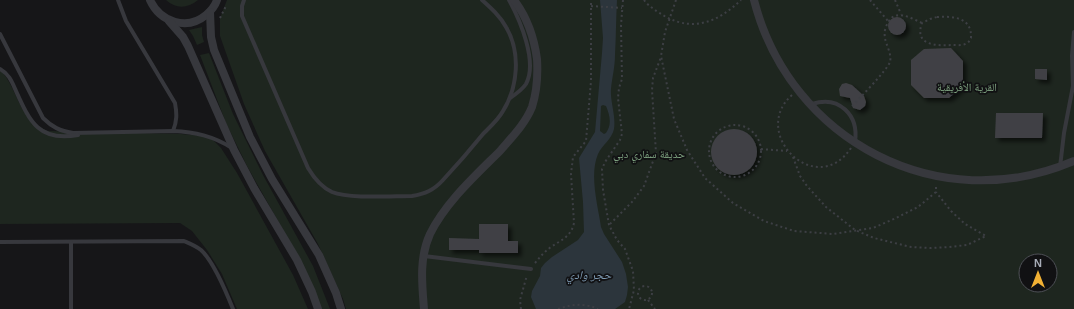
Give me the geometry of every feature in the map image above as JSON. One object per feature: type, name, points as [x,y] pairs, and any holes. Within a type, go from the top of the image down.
[{"type":"street","points":[[150,0],[153,7],[180,33],[188,46],[234,150],[254,188],[296,260],[312,292],[318,309]]},
{"type":"street","points":[[169,21],[180,24],[191,23],[202,19],[210,12],[217,0]]},
{"type":"street","points":[[424,309],[421,278],[423,256],[429,236],[439,217],[453,200],[510,140],[522,125],[532,107],[537,88],[538,68],[536,49],[525,16],[514,0]]},
{"type":"street","points":[[754,0],[764,30],[773,50],[798,90],[810,104],[836,128],[855,142],[887,160],[908,169],[937,177],[964,180],[1020,178],[1060,167],[1074,161]]},
{"type":"street","points":[[210,12],[210,31],[214,50],[250,137],[272,179],[318,255],[336,293],[341,309]]},
{"type":"lane","points":[[118,0],[120,8],[129,26],[176,103],[176,122],[173,131]]},
{"type":"lane","points":[[244,0],[242,6],[242,16],[308,168],[314,178],[322,186],[332,192],[343,195],[369,196],[412,196],[429,192],[437,187],[502,113],[510,98],[514,83],[516,67],[512,39],[500,17],[482,0]]},
{"type":"lane","points":[[509,0],[520,23],[526,42],[530,67],[530,72],[526,83],[519,92],[510,98]]},
{"type":"lane","points":[[1060,167],[1064,133],[1073,86],[1072,56],[1074,32]]},
{"type":"lane","points":[[0,34],[43,118],[51,126],[62,131],[73,133],[190,132],[205,135],[220,141],[234,150]]},
{"type":"lane","points":[[0,69],[6,72],[29,118],[34,125],[42,131],[49,135],[60,136],[71,136],[85,132]]},
{"type":"lane","points":[[810,104],[818,102],[834,103],[842,106],[848,112],[855,126],[855,142]]},
{"type":"lane","points":[[0,242],[184,241],[194,245],[202,251],[208,259],[233,309]]},
{"type":"lane","points":[[71,242],[71,309]]},
{"type":"lane","points":[[423,256],[531,269]]},
{"type":"path","points":[[521,309],[520,300],[526,277],[531,269],[540,256],[568,236],[572,230],[574,217],[571,174],[573,157],[586,141],[591,81],[591,0]]},
{"type":"path","points":[[624,0],[620,25],[622,79],[618,98],[622,134],[620,140],[602,169],[603,190],[610,225],[625,249],[630,261],[635,282],[629,309]]},
{"type":"path","points":[[644,0],[658,12],[679,23],[704,23],[727,12],[741,0]]},
{"type":"path","points":[[610,225],[632,202],[644,186],[656,153],[652,90],[653,78],[661,56],[669,18],[676,0]]},
{"type":"path","points":[[870,0],[888,21]]},
{"type":"path","points":[[895,0],[901,14]]},
{"type":"path","points":[[591,6],[622,8]]},
{"type":"path","points":[[848,112],[885,70],[890,62],[885,29],[888,21],[894,16],[901,14],[922,23],[937,17],[952,16],[960,18],[966,23],[972,33],[971,38],[967,43],[961,45],[934,45],[927,43],[921,38],[920,29],[922,23]]},
{"type":"path","points":[[661,56],[674,119],[687,150],[705,178],[733,203],[764,221],[794,231],[833,234],[856,231],[873,228],[896,218],[918,207],[936,192]]},
{"type":"path","points":[[798,90],[784,104],[778,123],[782,142],[787,151],[793,157],[806,165],[821,167],[835,164],[845,157],[855,142]]},
{"type":"path","points":[[736,125],[742,126],[753,132],[757,137],[761,149],[759,161],[752,171],[747,175],[734,177],[722,174],[717,170],[710,160],[709,154],[709,148],[714,136],[724,128],[736,125]]},
{"type":"path","points":[[761,149],[787,151]]},
{"type":"path","points":[[793,157],[800,176],[807,186],[826,207],[856,231],[874,238],[911,247],[949,247],[967,245],[986,236],[965,224],[951,211],[936,192],[937,177]]},
{"type":"path","points":[[633,296],[637,294],[639,288],[642,286],[649,287],[652,292],[648,300]]},
{"type":"path","points":[[637,294],[641,300],[648,300]]},
{"type":"path","points":[[648,300],[655,309]]},
{"type":"path","points":[[558,309],[580,304],[592,306],[598,309]]},
{"type":"green space","points":[[166,0],[198,0],[190,5],[182,7],[174,5]]},
{"type":"green space","name":"حديقة سفاري دبي","points":[[227,0],[1074,0],[1074,309],[346,309],[343,299],[318,244],[265,151],[244,104],[220,36],[220,18]]},
{"type":"green space","points":[[202,27],[204,42],[197,45],[189,30]]},
{"type":"green space","points":[[209,53],[233,114],[263,175],[313,266],[330,309],[321,309],[299,258],[247,166],[226,123],[200,55]]},
{"type":"green space","points":[[0,69],[9,82],[24,111],[33,122],[48,131],[181,134],[204,136],[212,139],[221,148],[237,173],[293,275],[308,309],[237,309],[222,274],[207,250],[192,231],[180,223],[0,224]]},
{"type":"water","name":"حجر وادي","points":[[600,0],[617,0],[615,59],[611,89],[614,129],[613,133],[598,154],[595,162],[594,181],[601,227],[622,262],[628,287],[627,295],[625,302],[615,309],[536,309],[531,297],[532,291],[540,276],[541,268],[552,257],[578,240],[584,232],[579,158],[595,132],[603,38]],"holes":[[[601,106],[606,106],[610,123],[608,130],[604,134],[600,131]]]},
{"type":"building","points":[[897,17],[903,20],[906,26],[903,32],[897,35],[891,32],[888,26],[891,20]]},
{"type":"building","points":[[951,48],[963,61],[963,86],[949,98],[924,98],[911,85],[911,60],[924,49]]},
{"type":"building","points":[[1035,69],[1047,69],[1047,80],[1035,79]]},
{"type":"building","points":[[846,83],[852,85],[864,96],[866,102],[865,106],[860,110],[853,108],[850,98],[840,96],[839,89],[842,84]]},
{"type":"building","points":[[996,113],[1043,113],[1042,138],[995,138]]},
{"type":"building","points":[[734,129],[747,133],[753,139],[757,152],[753,165],[747,171],[734,175],[721,171],[715,165],[711,152],[715,139],[721,133]]},
{"type":"building","points":[[479,224],[508,224],[508,241],[518,241],[518,253],[479,253],[479,250],[449,250],[449,238],[479,239]]},
{"type":"park label","name":"القرية الأفريقية","points":[[967,87]]}]
